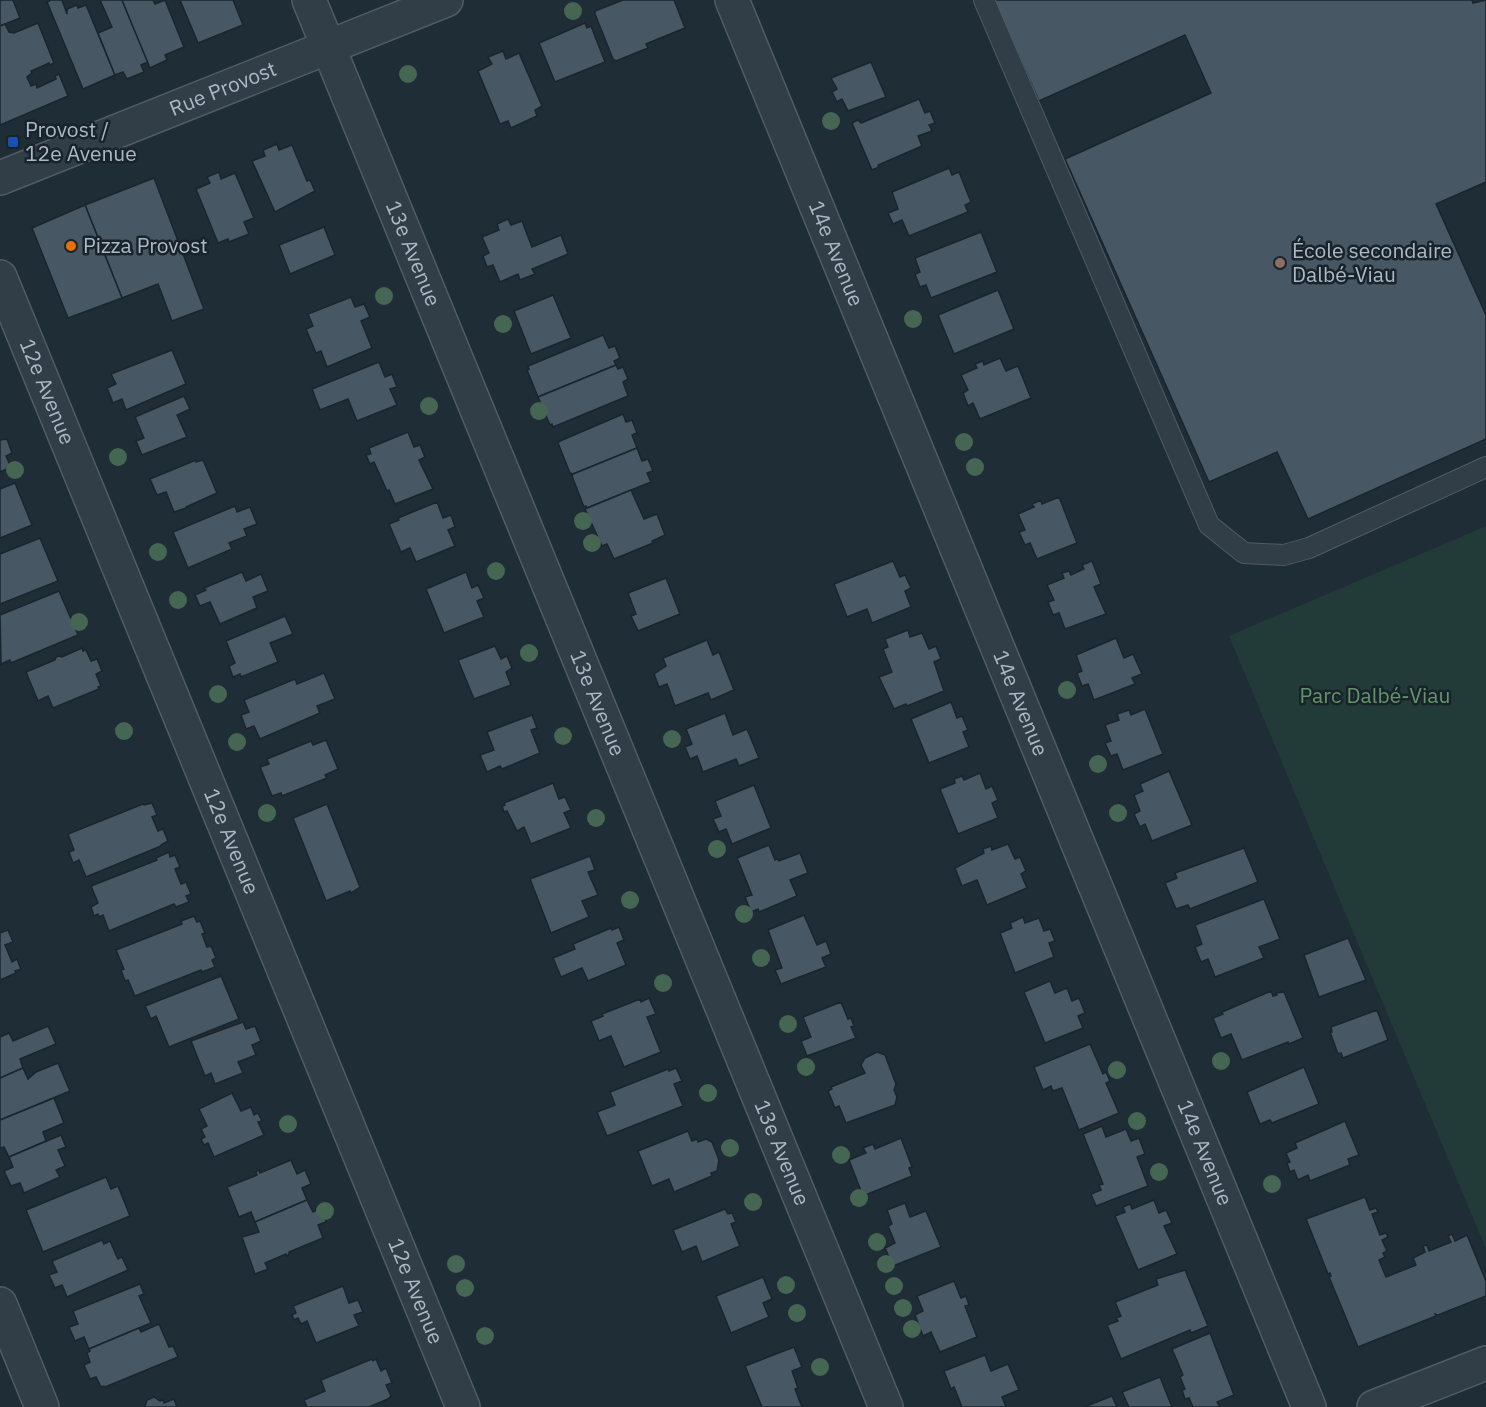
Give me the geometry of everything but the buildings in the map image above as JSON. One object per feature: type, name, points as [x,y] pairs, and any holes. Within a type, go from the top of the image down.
[{"type":"street","name":"13e Avenue","points":[[309,0],[886,1407]]},
{"type":"street","name":"Rue Provost","points":[[0,178],[446,0]]},
{"type":"street","name":"14e Avenue","points":[[732,0],[1309,1407]]},
{"type":"street","name":"12e Avenue","points":[[0,277],[463,1407]]},
{"type":"street","points":[[0,1304],[42,1407]]},
{"type":"street","points":[[1374,1407],[1486,1364]]},
{"type":"lane","points":[[984,0],[1209,525],[1244,553],[1284,555],[1309,548],[1486,467]]},
{"type":"green space","name":"Parc Dalbé-Viau","points":[[1486,526],[1486,1249],[1229,636]]},
{"type":"place","name":"Provost / 12e Avenue","points":[[13,142]]},
{"type":"place","name":"Pizza Provost","points":[[71,246]]},
{"type":"place","name":"École secondaire Dalbé-Viau","points":[[1280,263]]}]
